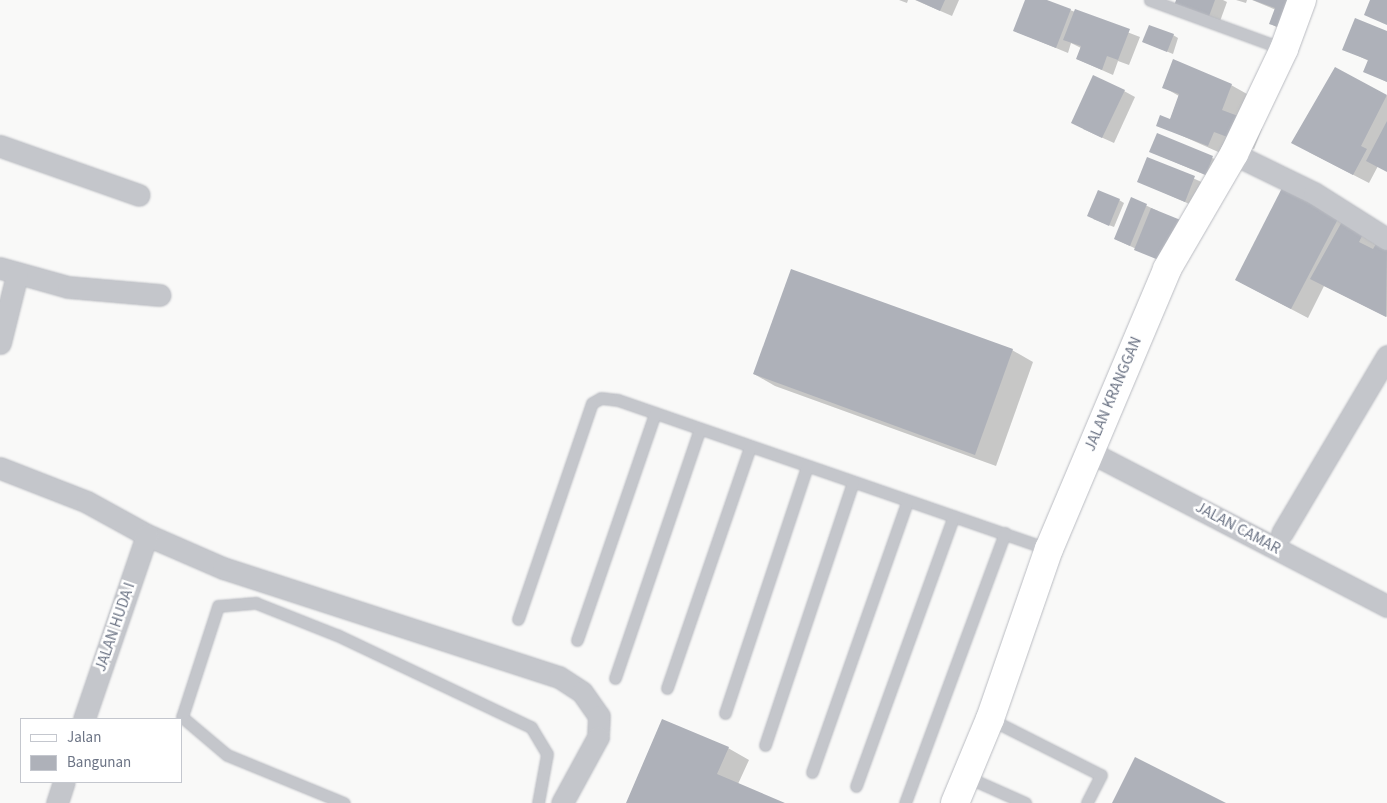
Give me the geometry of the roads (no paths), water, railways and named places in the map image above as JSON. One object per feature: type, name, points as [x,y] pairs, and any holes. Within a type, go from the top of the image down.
[{"type":"main road","name":"JALAN KRANGGAN","points":[[955,803],[990,719],[1049,549],[1088,451],[1167,269],[1234,154],[1284,49],[1302,0]]},
{"type":"street","points":[[0,146],[139,195]]},
{"type":"street","points":[[1234,154],[1314,193],[1386,237]]},
{"type":"street","points":[[0,344],[9,271],[103,292],[160,295]]},
{"type":"street","points":[[1282,533],[1387,356]]},
{"type":"street","name":"JALAN CAMAR","points":[[1088,451],[1387,606]]},
{"type":"street","points":[[0,468],[88,502],[146,535],[223,568],[273,586],[559,677],[582,692],[599,716],[598,737],[562,803]]},
{"type":"street","name":"JALAN HUDA I","points":[[84,718],[146,535]]},
{"type":"street","points":[[57,803],[64,783]]},
{"type":"lane","points":[[1150,0],[1284,49]]},
{"type":"lane","points":[[518,619],[592,404],[601,398],[618,400],[907,502],[1049,549]]},
{"type":"lane","points":[[577,640],[655,413]]},
{"type":"lane","points":[[615,678],[700,429]]},
{"type":"lane","points":[[667,688],[750,447]]},
{"type":"lane","points":[[725,713],[807,466]]},
{"type":"lane","points":[[765,745],[853,482]]},
{"type":"lane","points":[[812,772],[907,502]]},
{"type":"lane","points":[[856,786],[954,516]]},
{"type":"lane","points":[[905,803],[1005,533]]},
{"type":"lane","points":[[344,803],[227,754],[182,718],[218,606],[256,604],[336,635],[531,728],[547,754],[538,803]]},
{"type":"lane","points":[[990,719],[1102,775],[1087,803]]},
{"type":"lane","points":[[967,777],[1024,803]]}]
